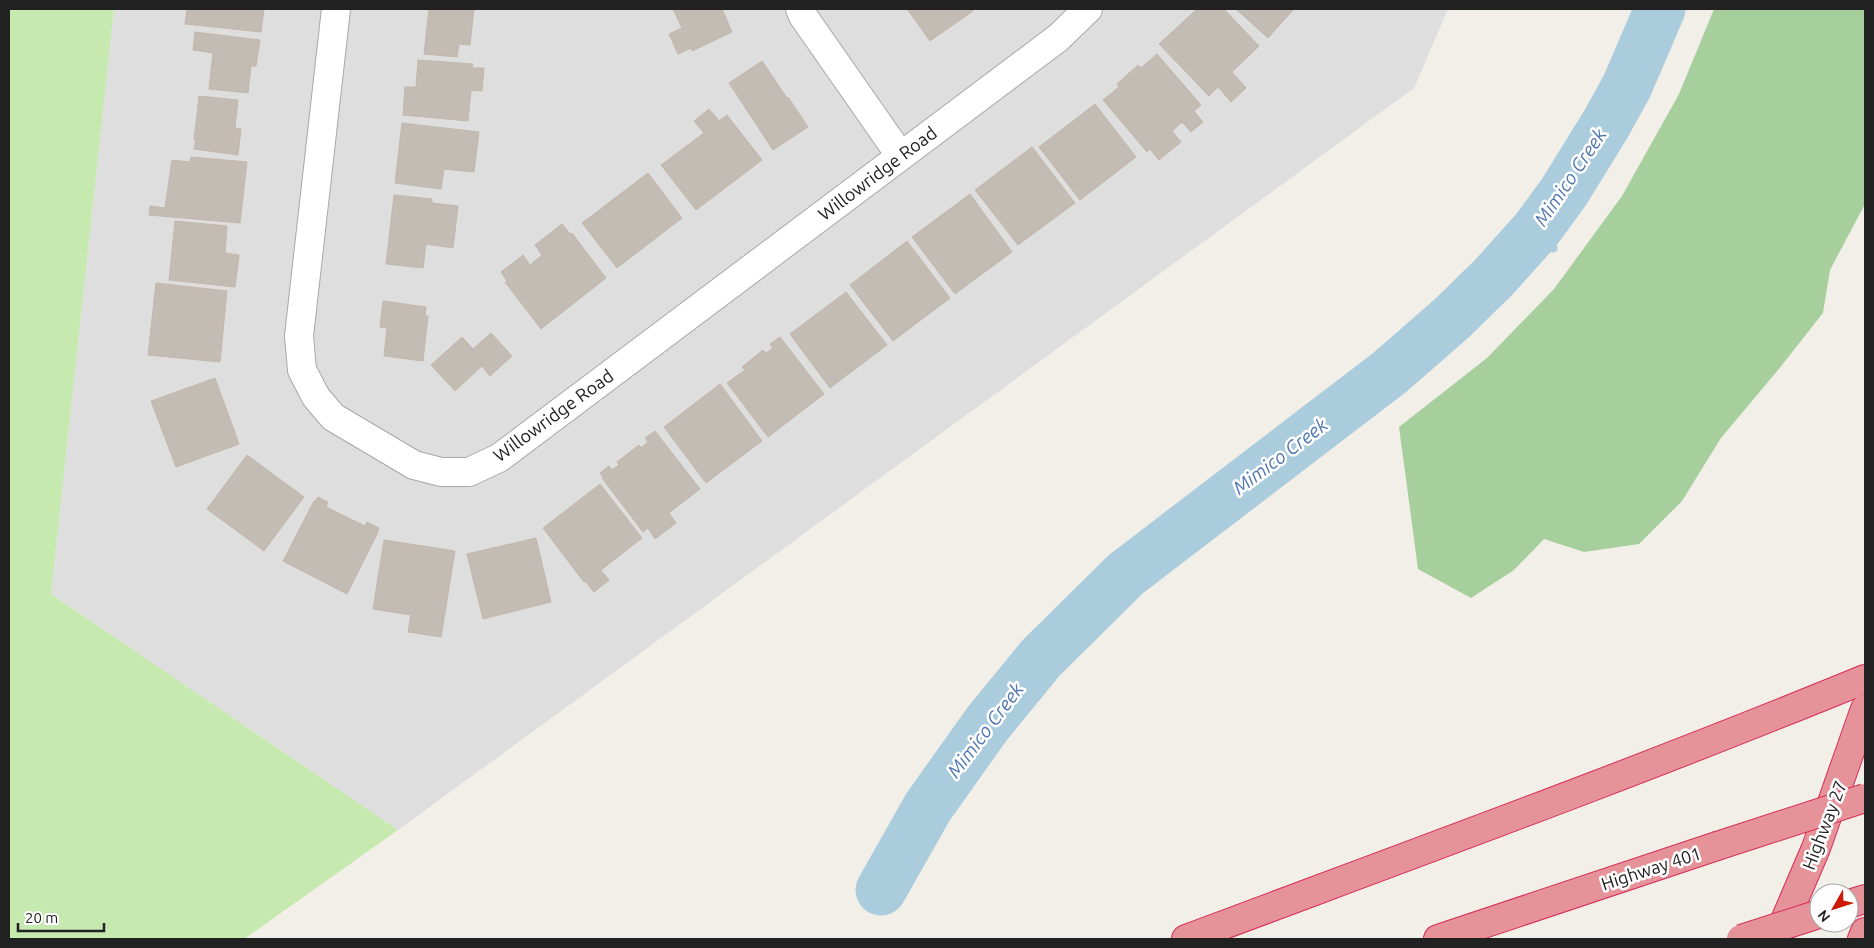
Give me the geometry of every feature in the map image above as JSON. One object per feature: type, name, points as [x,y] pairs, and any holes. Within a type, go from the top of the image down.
[{"type":"highway","points":[[1186,939],[1716,739],[1865,679]]},
{"type":"highway","name":"Highway 27","points":[[1777,939],[1816,848],[1865,709]]},
{"type":"highway","name":"Highway 401","points":[[1438,939],[1865,798]]},
{"type":"highway","points":[[1741,939],[1809,917]]},
{"type":"highway","points":[[1862,939],[1865,932]]},
{"type":"street","name":"Willowridge Road","points":[[336,9],[299,336],[302,370],[316,397],[333,418],[414,465],[441,472],[469,472],[499,458],[1058,38],[1088,9]]},
{"type":"street","points":[[800,9],[900,155]]},
{"type":"shaded area","points":[[114,9],[1448,9],[1414,88],[398,830],[51,594]]},
{"type":"green space","points":[[9,9],[114,9],[51,594],[398,830],[244,939],[9,939]]},
{"type":"green space","points":[[1714,9],[1865,9],[1865,204],[1830,270],[1823,313],[1721,438],[1682,501],[1639,544],[1584,552],[1544,539],[1514,570],[1471,598],[1418,569],[1399,427],[1487,358],[1554,289],[1622,196],[1679,94]]},
{"type":"building","points":[[187,9],[264,9],[261,32],[185,24]]},
{"type":"building","points":[[429,9],[474,9],[470,45],[459,44],[457,57],[424,54]]},
{"type":"building","points":[[673,9],[716,9],[717,11],[722,9],[732,32],[692,51],[691,48],[678,54],[669,34],[682,28]]},
{"type":"building","points":[[971,9],[973,11],[930,41],[908,10]]},
{"type":"building","points":[[1197,9],[1224,9],[1259,46],[1232,72],[1246,88],[1231,102],[1218,87],[1209,96],[1159,44]]},
{"type":"building","points":[[1236,9],[1294,9],[1268,38]]},
{"type":"building","points":[[195,32],[260,40],[256,66],[251,66],[248,93],[209,89],[213,53],[193,50]]},
{"type":"building","points":[[1157,54],[1201,105],[1194,111],[1203,122],[1191,132],[1182,122],[1172,131],[1181,142],[1159,160],[1150,149],[1147,152],[1103,100],[1119,87],[1117,84],[1138,65],[1141,68]]},
{"type":"building","points":[[418,60],[473,64],[472,68],[484,68],[482,91],[471,90],[468,121],[403,115],[405,87],[416,87]]},
{"type":"building","points":[[762,61],[808,127],[773,150],[729,83]]},
{"type":"building","points":[[199,96],[238,100],[235,128],[241,129],[238,155],[194,149]]},
{"type":"building","points":[[1095,104],[1136,157],[1080,200],[1039,147]]},
{"type":"building","points":[[709,109],[719,121],[727,115],[762,160],[696,210],[661,165],[704,133],[694,121]]},
{"type":"building","points":[[402,123],[479,132],[474,172],[444,169],[441,189],[395,183]]},
{"type":"building","points":[[1032,147],[1075,203],[1018,245],[975,190]]},
{"type":"building","points":[[191,157],[247,162],[240,223],[149,215],[150,206],[165,208],[172,160],[190,162]]},
{"type":"building","points":[[648,173],[682,218],[617,268],[582,223]]},
{"type":"building","points":[[970,194],[1012,252],[955,294],[912,237]]},
{"type":"building","points":[[394,195],[432,199],[432,203],[458,206],[453,248],[426,244],[423,268],[386,264]]},
{"type":"building","points":[[175,221],[227,226],[225,253],[239,255],[235,287],[169,280]]},
{"type":"building","points":[[562,224],[570,234],[572,233],[606,278],[541,329],[505,282],[507,281],[501,272],[523,255],[530,265],[542,255],[535,245]]},
{"type":"building","points":[[907,241],[950,298],[893,341],[850,285]]},
{"type":"building","points":[[156,283],[227,291],[220,362],[148,355]]},
{"type":"building","points":[[846,292],[887,345],[830,388],[790,334]]},
{"type":"building","points":[[383,301],[426,307],[425,316],[428,316],[423,361],[384,356],[387,328],[380,327]]},
{"type":"building","points":[[491,333],[512,356],[490,376],[482,366],[455,391],[431,365],[462,337],[473,349]]},
{"type":"building","points":[[780,337],[824,394],[768,437],[727,383],[745,370],[742,367],[763,350],[766,353],[773,348],[770,344]]},
{"type":"building","points":[[215,378],[239,444],[176,467],[151,401]]},
{"type":"building","points":[[720,384],[762,441],[706,483],[664,427]]},
{"type":"building","points":[[655,431],[700,489],[669,513],[676,523],[655,539],[648,528],[643,532],[600,473],[609,466],[612,470],[619,465],[617,462],[639,445],[641,448],[648,442],[645,438]]},
{"type":"building","points":[[247,455],[304,497],[264,551],[207,509]]},
{"type":"building","points":[[600,484],[642,538],[601,570],[609,580],[594,592],[584,582],[543,528]]},
{"type":"building","points":[[318,497],[328,502],[326,507],[365,526],[367,522],[379,528],[347,594],[283,561],[314,501]]},
{"type":"building","points":[[536,538],[551,602],[483,619],[467,554]]},
{"type":"building","points":[[384,540],[455,551],[441,637],[408,632],[411,615],[373,609]]},
{"type":"waterway","name":"Mimico Creek","points":[[881,890],[928,807],[987,724],[1041,658],[1126,574],[1389,373],[1451,319],[1494,277],[1537,229],[1564,192],[1606,124],[1627,86],[1660,9]]},
{"type":"waterway","points":[[1537,229],[1553,248]]},
{"type":"waterway","points":[[959,728],[987,724]]}]
